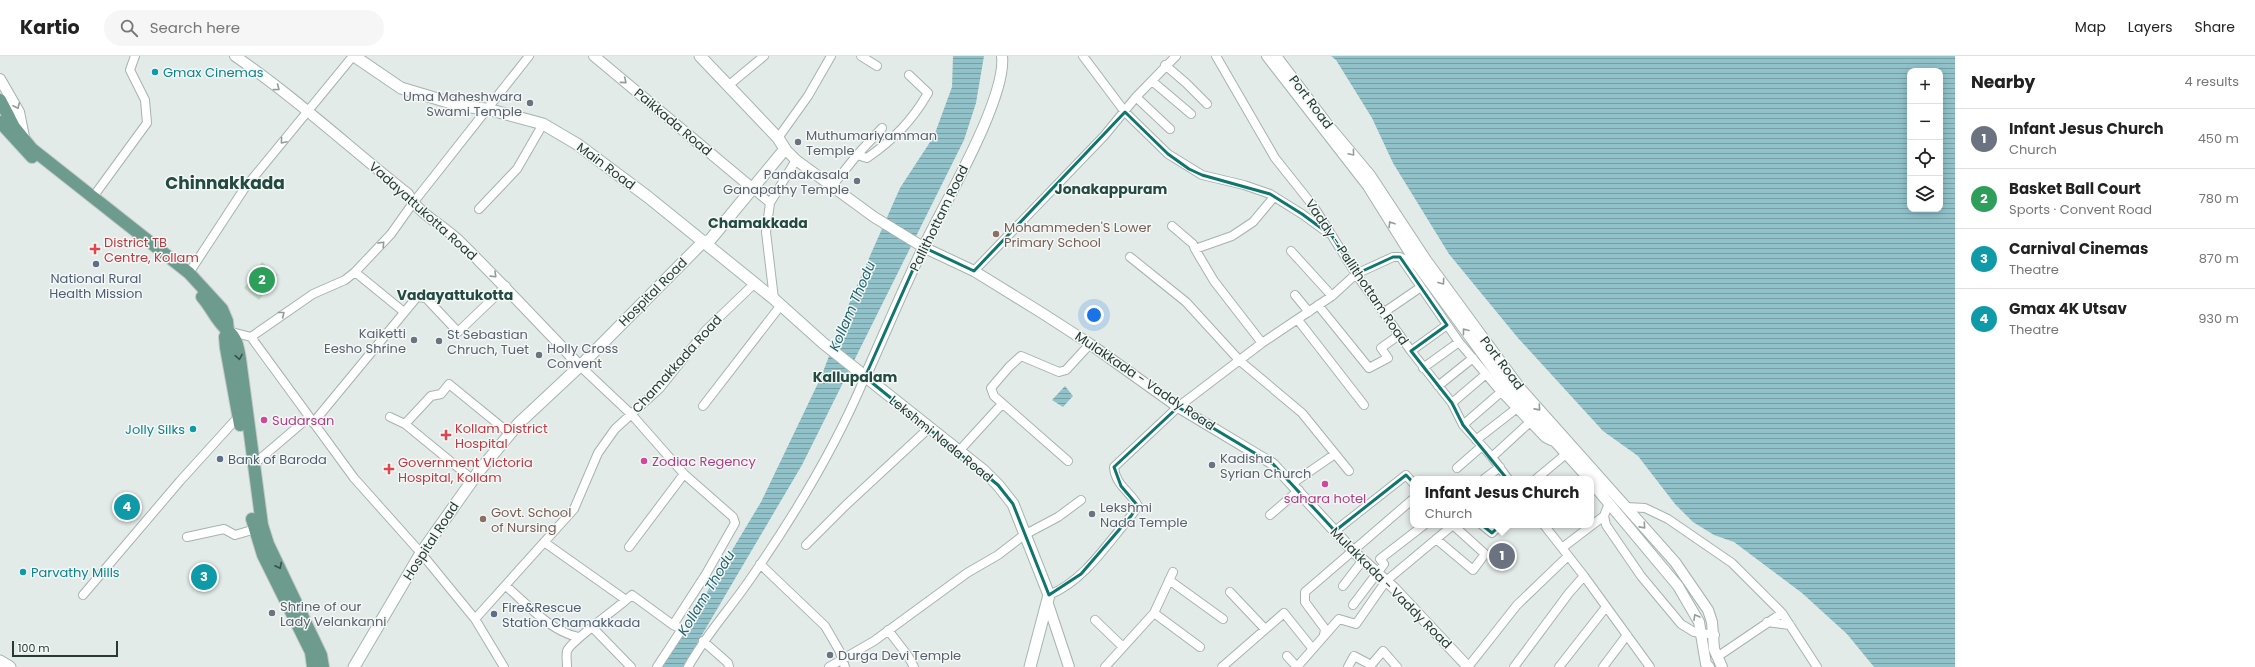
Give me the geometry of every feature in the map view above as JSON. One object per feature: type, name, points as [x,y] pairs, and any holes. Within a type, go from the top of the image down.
[{"type":"main road","name":"Main Road","points":[[354,56],[402,88],[458,105],[486,109],[542,124],[556,130],[648,197],[702,243],[755,283],[823,343],[861,374]]},
{"type":"main road","points":[[700,56],[778,138],[785,149]]},
{"type":"main road","points":[[0,100],[14,127],[37,153],[189,273],[222,309],[227,321],[228,331],[225,337],[226,348],[255,529],[264,555],[311,652],[313,667]]},
{"type":"main road","points":[[0,125],[28,154],[171,265],[211,307],[218,323],[233,335],[240,359],[259,511],[268,544],[321,655],[323,667]]},
{"type":"main road","name":"Hospital Road","points":[[354,667],[421,552],[472,479],[509,433],[580,366],[702,243],[710,240],[785,149]]},
{"type":"main road","name":"Lekshmi Nada Road","points":[[861,374],[958,451],[998,485],[1013,504],[1048,600]]},
{"type":"main road","points":[[1030,667],[1048,600]]},
{"type":"main road","points":[[0,661],[10,667]]},
{"type":"street","points":[[93,197],[147,123],[145,100],[130,70],[135,56]]},
{"type":"street","name":"Vadayattukotta Road","points":[[235,56],[308,111],[345,144],[408,194],[413,203],[454,237],[506,286],[580,366]]},
{"type":"street","points":[[189,273],[244,189],[354,56]]},
{"type":"street","points":[[251,337],[313,294],[345,280],[355,272],[391,234],[413,203],[529,56]]},
{"type":"street","name":"Paikkada Road","points":[[594,56],[752,188]]},
{"type":"street","points":[[729,85],[764,56]]},
{"type":"street","points":[[778,138],[808,96],[831,56]]},
{"type":"street","points":[[861,56],[878,66]]},
{"type":"street","points":[[1083,56],[1124,112],[1168,154],[1202,176],[1244,185],[1274,197],[1302,214],[1332,236]]},
{"type":"street","points":[[974,271],[1124,112],[1165,65],[1176,56]]},
{"type":"street","name":"Vaddy - Pallithottam Road","points":[[1216,56],[1275,158],[1314,207],[1356,274],[1383,313],[1423,368],[1452,403],[1463,425],[1500,467],[1506,476]]},
{"type":"street","name":"Port Road","points":[[1267,56],[1368,186],[1511,393],[1586,476]]},
{"type":"street","name":"Port Road","points":[[1276,56],[1328,125],[1370,175],[1422,263],[1520,388],[1679,568],[1708,610],[1717,657],[1722,667]]},
{"type":"street","name":"Pallithottam Road","points":[[861,374],[920,246],[984,126],[997,92],[1004,58]]},
{"type":"street","points":[[1165,65],[1207,104]]},
{"type":"street","points":[[857,155],[867,158],[879,150],[915,116],[928,93],[909,75]]},
{"type":"street","points":[[0,79],[19,112],[24,137]]},
{"type":"street","points":[[1152,81],[1191,114]]},
{"type":"street","points":[[1136,97],[1170,129]]},
{"type":"street","points":[[479,209],[517,169],[542,124]]},
{"type":"street","points":[[832,186],[857,155],[882,128]]},
{"type":"street","name":"Mulakkada - Vaddy Road","points":[[785,149],[796,160],[874,217],[920,246],[974,271],[1090,344],[1178,407],[1263,458],[1296,487],[1353,551],[1443,639],[1468,667]]},
{"type":"street","points":[[703,406],[777,302],[766,232],[770,203],[796,160]]},
{"type":"street","points":[[752,188],[770,203]]},
{"type":"street","points":[[1195,249],[1232,236],[1253,222],[1274,197]]},
{"type":"street","points":[[1172,226],[1193,244],[1214,281],[1262,344]]},
{"type":"street","points":[[1291,251],[1332,296]]},
{"type":"street","points":[[1130,257],[1186,302],[1240,361],[1302,413],[1349,470]]},
{"type":"street","points":[[1069,667],[1048,600],[1071,583],[1132,516],[1138,506],[1134,498],[1121,486],[1114,473],[1114,467],[1120,460],[1178,407],[1262,344],[1332,296],[1356,274],[1393,257],[1400,257],[1422,263]]},
{"type":"street","points":[[1400,257],[1459,342],[1502,392],[1545,438],[1556,442]]},
{"type":"street","points":[[355,272],[404,312]]},
{"type":"street","name":"Chamakkada Road","points":[[475,619],[574,510],[598,453],[615,429],[660,388],[706,330],[755,283]]},
{"type":"street","points":[[253,465],[311,420],[417,297],[422,296],[426,298],[458,332],[506,286]]},
{"type":"street","points":[[1383,313],[1421,287]]},
{"type":"street","points":[[1294,296],[1309,312]]},
{"type":"street","points":[[1318,305],[1369,368],[1388,358],[1381,348],[1399,335]]},
{"type":"street","points":[[1298,320],[1364,404]]},
{"type":"street","points":[[1411,351],[1447,325]]},
{"type":"street","points":[[228,331],[251,337],[354,478],[421,552],[475,619],[504,667]]},
{"type":"street","points":[[1423,368],[1459,342]]},
{"type":"street","points":[[1068,461],[1002,404],[994,396],[990,388],[1018,358],[1024,356],[1059,372],[1066,370],[1090,344]]},
{"type":"street","points":[[1438,386],[1473,358]]},
{"type":"street","points":[[580,366],[632,415],[684,474],[733,517],[735,523],[706,574],[673,625]]},
{"type":"street","points":[[688,667],[703,640],[760,564],[846,420],[861,374]]},
{"type":"street","points":[[1452,403],[1486,374]]},
{"type":"street","points":[[404,424],[431,396],[441,394],[449,384],[509,433]]},
{"type":"street","points":[[1463,425],[1502,392]]},
{"type":"street","points":[[958,451],[1002,404]]},
{"type":"street","points":[[1457,468],[1479,443],[1517,408]]},
{"type":"street","points":[[84,595],[180,481],[238,416]]},
{"type":"street","points":[[390,417],[404,424],[472,479]]},
{"type":"street","points":[[1492,458],[1530,422]]},
{"type":"street","points":[[806,545],[846,505],[929,428]]},
{"type":"street","points":[[1270,515],[1296,487],[1335,454]]},
{"type":"street","points":[[1540,476],[1566,454]]},
{"type":"street","points":[[1488,476],[1500,467]]},
{"type":"street","points":[[629,547],[684,474]]},
{"type":"street","points":[[1335,531],[1406,475],[1410,480]]},
{"type":"street","points":[[1594,486],[1678,586],[1700,622],[1703,634],[1705,666]]},
{"type":"street","points":[[829,667],[844,663],[967,573],[998,555],[1024,535],[1058,517],[1081,500]]},
{"type":"street","points":[[1324,635],[1325,629],[1305,602],[1305,592],[1410,502]]},
{"type":"street","points":[[1594,524],[1604,516],[1609,503]]},
{"type":"street","points":[[1626,507],[1645,508],[1668,519],[1732,563],[1782,613],[1818,667]]},
{"type":"street","points":[[1604,516],[1606,525],[1641,576],[1681,624],[1686,629],[1703,634],[1714,635]]},
{"type":"street","points":[[1353,605],[1378,574],[1384,564],[1380,559],[1420,528]]},
{"type":"street","points":[[1287,656],[1297,667],[1312,648],[1340,619],[1356,624],[1386,582],[1449,528]]},
{"type":"street","points":[[1436,539],[1473,570],[1485,554],[1456,528]]},
{"type":"street","points":[[1486,528],[1492,533],[1497,528]]},
{"type":"street","points":[[1546,528],[1584,576],[1650,667]]},
{"type":"street","points":[[1562,548],[1588,528]]},
{"type":"street","points":[[187,537],[224,529],[235,535],[255,529]]},
{"type":"street","points":[[544,542],[626,600]]},
{"type":"street","points":[[1468,667],[1517,605],[1568,556]]},
{"type":"street","points":[[1343,586],[1363,560]]},
{"type":"street","points":[[760,564],[825,626],[839,650],[844,663]]},
{"type":"street","points":[[1105,667],[1154,613],[1171,576],[1223,619]]},
{"type":"street","points":[[1514,667],[1568,593],[1584,576]]},
{"type":"street","points":[[506,586],[560,631],[566,635],[578,637]]},
{"type":"street","points":[[1230,592],[1265,629]]},
{"type":"street","points":[[567,667],[568,650],[578,637],[593,628],[632,595],[673,625],[682,629],[657,667]]},
{"type":"street","points":[[1559,667],[1606,608]]},
{"type":"street","points":[[1154,613],[1200,647]]},
{"type":"street","points":[[1222,667],[1284,613],[1312,648]]},
{"type":"street","points":[[1705,666],[1782,613]]},
{"type":"street","points":[[1095,620],[1123,647]]},
{"type":"street","points":[[1767,622],[1790,625]]},
{"type":"street","points":[[593,628],[631,667]]},
{"type":"street","points":[[888,630],[908,656],[914,667]]},
{"type":"street","points":[[1603,667],[1627,635]]},
{"type":"street","points":[[703,640],[728,663],[729,667]]},
{"type":"street","points":[[1348,667],[1354,656],[1371,665],[1383,651],[1397,667]]},
{"type":"highlighted area","points":[[1125,112],[1168,154],[1189,169],[1202,175],[1270,194],[1302,214],[1332,236],[1356,274],[1393,257],[1400,257],[1447,325],[1411,351],[1452,403],[1463,425],[1525,501],[1492,533],[1467,513],[1453,525],[1406,475],[1335,531],[1273,464],[1178,407],[1114,467],[1121,486],[1138,506],[1081,574],[1049,595],[1013,504],[998,485],[865,377],[923,247],[974,271]]},
{"type":"green space","points":[[262,262],[278,275],[259,300],[244,288]]},
{"type":"water","name":"Kollam Thodu","points":[[953,56],[984,56],[976,103],[964,140],[802,465],[683,667],[662,667],[761,502],[821,377],[851,299],[900,188],[934,136],[952,87]]},
{"type":"water","points":[[1331,56],[1955,56],[1955,667],[1874,667],[1847,634],[1802,593],[1734,542],[1714,535],[1693,522],[1675,504],[1638,456],[1603,431],[1518,338],[1449,254],[1393,163],[1372,118],[1336,60]]},
{"type":"water","points":[[1065,386],[1073,396],[1063,407],[1052,400]]},
{"type":"place","name":"Gmax Cinemas","points":[[155,72]]},
{"type":"place","name":"Uma Maheshwara Swami Temple","points":[[530,103]]},
{"type":"place","name":"Muthumariyamman Temple","points":[[798,142]]},
{"type":"place","name":"Pandakasala Ganapathy Temple","points":[[857,181]]},
{"type":"place","name":"Mohammeden'S Lower Primary School","points":[[996,234]]},
{"type":"place","name":"District TB Centre, Kollam","points":[[95,249]]},
{"type":"place","name":"National Rural Health Mission","points":[[96,264]]},
{"type":"place","name":"Basket Ball Court","points":[[262,280]]},
{"type":"place","name":"Kaiketti Eesho Shrine","points":[[414,340]]},
{"type":"place","name":"St Sebastian Chruch, Tuet","points":[[439,341]]},
{"type":"place","name":"Holly Cross Convent","points":[[539,355]]},
{"type":"place","name":"Sudarsan","points":[[264,420]]},
{"type":"place","name":"Jolly Silks","points":[[193,429]]},
{"type":"place","name":"Kollam District Hospital","points":[[446,435]]},
{"type":"place","name":"Bank of Baroda","points":[[220,459]]},
{"type":"place","name":"Zodiac Regency","points":[[644,461]]},
{"type":"place","name":"Kadisha Syrian Church","points":[[1212,465]]},
{"type":"place","name":"Government Victoria Hospital, Kollam","points":[[389,469]]},
{"type":"place","name":"sahara hotel","points":[[1325,484]]},
{"type":"place","name":"Gmax 4K Utsav","points":[[127,507]]},
{"type":"place","name":"Lekshmi Nada Temple","points":[[1092,514]]},
{"type":"place","name":"Govt. School of Nursing","points":[[483,519]]},
{"type":"place","name":"Infant Jesus Church","points":[[1502,556]]},
{"type":"place","name":"Parvathy Mills","points":[[23,572]]},
{"type":"place","name":"Carnival Cinemas","points":[[204,577]]},
{"type":"place","name":"Shrine of our Lady Velankanni","points":[[272,613]]},
{"type":"place","name":"Fire&Rescue Station Chamakkada","points":[[494,614]]},
{"type":"place","name":"Durga Devi Temple","points":[[830,655]]},
{"type":"district","name":"Chinnakkada","points":[[225,183]]},
{"type":"district","name":"Jonakappuram","points":[[1111,189]]},
{"type":"district","name":"Chamakkada","points":[[758,223]]},
{"type":"district","name":"Vadayattukotta","points":[[455,295]]},
{"type":"district","name":"Kallupalam","points":[[855,377]]}]
